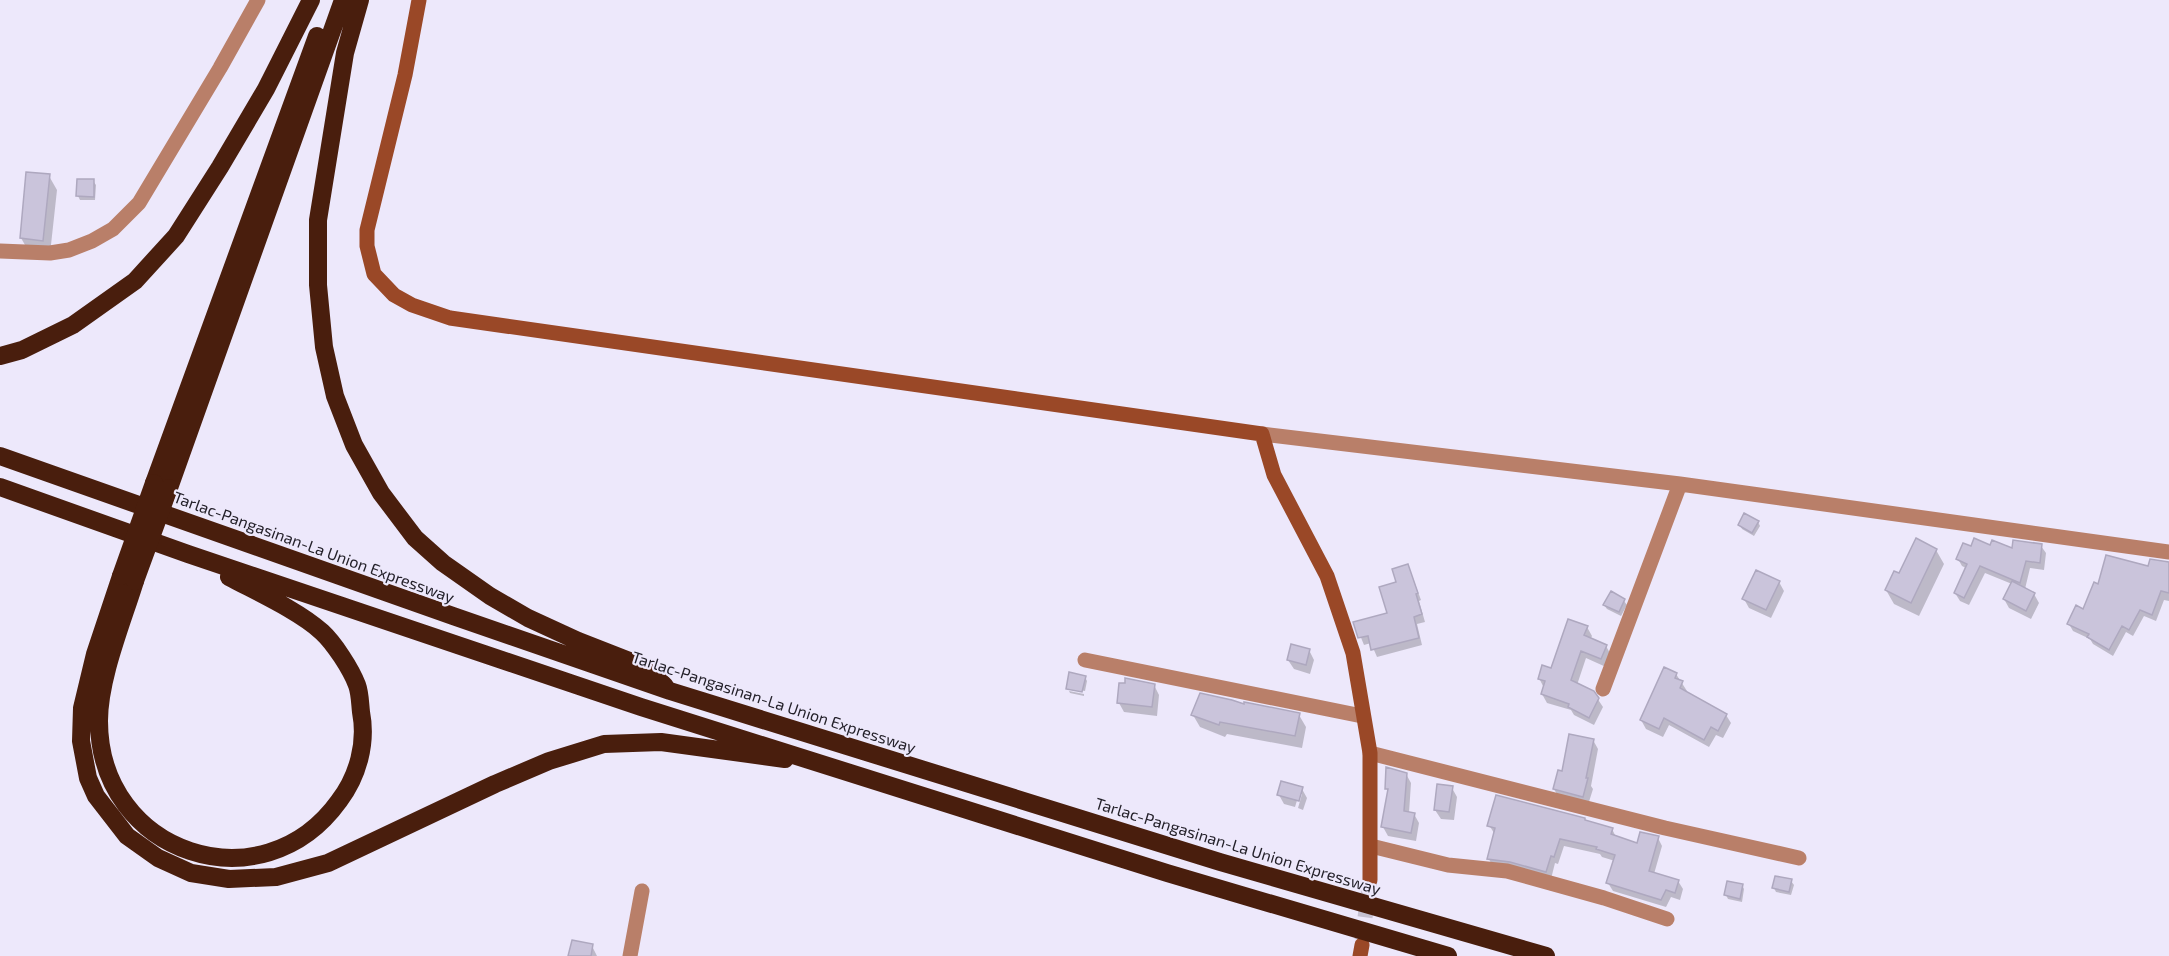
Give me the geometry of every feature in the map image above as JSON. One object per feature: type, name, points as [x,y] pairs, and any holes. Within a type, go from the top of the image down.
[{"type":"highway","points":[[0,356],[22,350],[73,325],[135,281],[176,236],[260,99],[311,0]]},
{"type":"highway","points":[[162,485],[330,0]]},
{"type":"highway","points":[[343,0],[128,579],[95,654],[82,708],[81,741],[88,778],[96,796],[127,836],[158,858],[191,873],[229,879],[276,877],[328,863],[549,760],[604,744],[661,742],[777,759],[808,759]]},
{"type":"highway","points":[[360,0],[345,53],[318,220],[318,285],[324,347],[335,396],[354,445],[381,493],[416,538],[443,564],[490,596],[528,618],[646,668],[670,691]]},
{"type":"highway","name":"Tarlac-Pangasinan-La Union Expressway","points":[[0,456],[670,691],[1220,862],[1546,956]]},
{"type":"highway","points":[[0,487],[188,554],[629,703],[1167,873],[1448,956]]},
{"type":"highway","points":[[128,579],[102,689],[99,721],[102,753],[114,788],[131,812],[148,829],[170,844],[195,854],[229,858],[255,855],[286,846],[307,836],[329,816],[355,776],[363,744],[363,722],[357,685],[341,656],[322,632],[294,613],[188,554]]},
{"type":"street","points":[[0,250],[50,253],[69,250],[93,241],[112,229],[139,203],[258,0]]},
{"type":"street","points":[[419,0],[405,75],[366,230],[369,259],[374,274],[394,295],[412,305],[462,319],[1262,434],[1680,484],[2169,552]]},
{"type":"street","points":[[1262,434],[1274,475],[1327,576],[1353,653],[1370,753],[1370,880]]},
{"type":"street","points":[[1603,689],[1680,484]]},
{"type":"street","points":[[1085,660],[1362,716]]},
{"type":"street","points":[[1370,753],[1665,828],[1798,858]]},
{"type":"street","points":[[1371,846],[1448,865],[1507,871],[1604,898],[1667,919]]},
{"type":"street","points":[[630,956],[642,891]]},
{"type":"building","points":[[26,172],[50,174],[43,241],[20,238]]},
{"type":"building","points":[[77,179],[94,179],[94,197],[76,196]]},
{"type":"building","points":[[1744,513],[1759,521],[1752,533],[1738,525]]},
{"type":"building","points":[[1916,538],[1937,549],[1911,603],[1885,590],[1894,571],[1899,573]]},
{"type":"building","points":[[1974,538],[1990,545],[1992,540],[2012,548],[2013,540],[2042,544],[2040,563],[2026,561],[2020,583],[1980,566],[1964,598],[1954,593],[1967,564],[1956,559],[1963,543],[1971,546]]},
{"type":"building","points":[[2106,555],[2148,566],[2150,559],[2169,562],[2169,593],[2161,591],[2152,615],[2140,610],[2129,630],[2122,626],[2109,650],[2087,637],[2089,634],[2067,624],[2076,605],[2083,609],[2094,582],[2098,584]]},
{"type":"building","points":[[1408,564],[1418,593],[1416,594],[1422,614],[1414,617],[1419,638],[1371,650],[1368,636],[1358,638],[1353,622],[1387,613],[1379,587],[1396,582],[1392,569]]},
{"type":"building","points":[[1756,570],[1780,581],[1766,610],[1742,599]]},
{"type":"building","points":[[2012,581],[2035,593],[2026,611],[2003,599]]},
{"type":"building","points":[[1611,591],[1625,599],[1619,612],[1603,605]]},
{"type":"building","points":[[1568,619],[1588,626],[1584,635],[1607,645],[1601,659],[1581,651],[1571,680],[1594,691],[1599,698],[1589,718],[1568,707],[1569,704],[1541,694],[1545,681],[1538,679],[1542,665],[1551,668]]},
{"type":"building","points":[[1291,644],[1310,649],[1306,665],[1287,660]]},
{"type":"building","points":[[1664,667],[1677,673],[1675,678],[1683,681],[1680,688],[1727,714],[1718,731],[1711,727],[1704,740],[1664,718],[1659,729],[1640,720]]},
{"type":"building","points":[[1069,672],[1086,676],[1082,692],[1066,689]]},
{"type":"building","points":[[1125,678],[1155,684],[1152,707],[1117,703],[1119,683],[1125,683]]},
{"type":"building","points":[[1200,693],[1244,704],[1244,702],[1300,713],[1295,736],[1220,722],[1219,725],[1191,715]]},
{"type":"building","points":[[1569,734],[1594,739],[1583,797],[1553,789],[1558,770],[1562,771]]},
{"type":"building","points":[[1386,767],[1407,773],[1404,811],[1415,813],[1411,833],[1381,827],[1388,789],[1385,789]]},
{"type":"building","points":[[1281,781],[1303,787],[1299,801],[1277,795]]},
{"type":"building","points":[[1437,784],[1453,786],[1449,812],[1434,810]]},
{"type":"building","points":[[1496,795],[1585,818],[1585,820],[1613,828],[1611,834],[1637,843],[1640,832],[1659,836],[1649,871],[1679,880],[1675,893],[1666,890],[1661,900],[1606,883],[1615,855],[1596,849],[1597,847],[1560,839],[1546,872],[1510,862],[1487,859],[1495,828],[1487,826]]},
{"type":"building","points":[[1775,876],[1792,879],[1789,892],[1772,888]]},
{"type":"building","points":[[1727,881],[1743,884],[1740,899],[1724,895]]},
{"type":"building","points":[[572,940],[593,944],[591,956],[568,956]]},
{"type":"tunnel","points":[[1362,940],[1370,880]]}]
